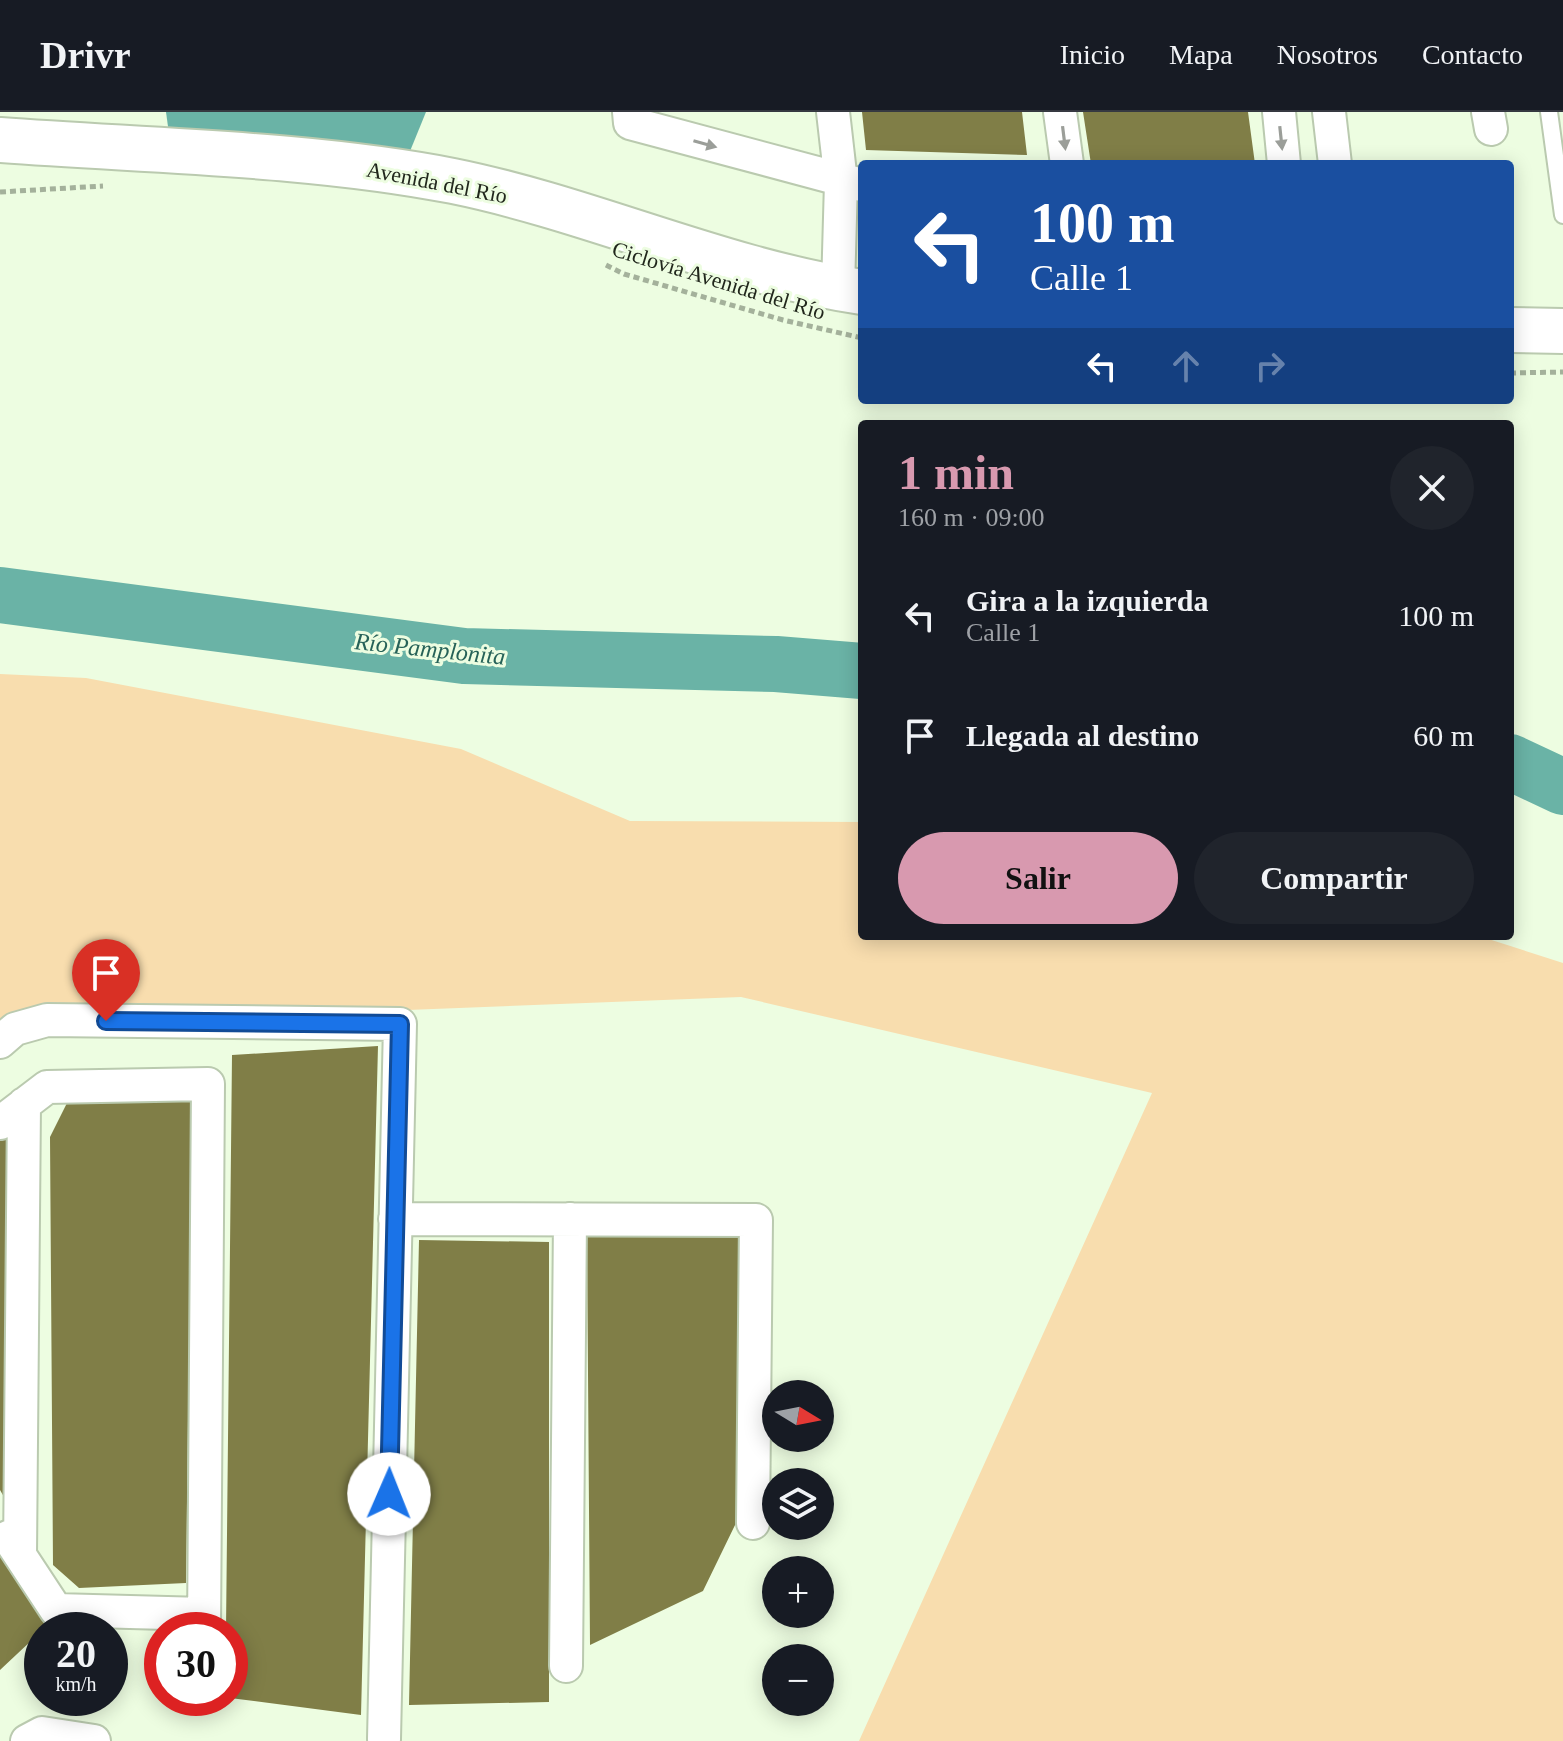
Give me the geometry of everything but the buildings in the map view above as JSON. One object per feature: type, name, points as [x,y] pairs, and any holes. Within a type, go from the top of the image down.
[{"type":"main road","name":"Avenida del Río","points":[[0,140],[357,167],[454,182],[850,290]]},
{"type":"main road","points":[[1514,330],[1563,331]]},
{"type":"street","points":[[629,112],[630,123],[852,184]]},
{"type":"street","points":[[833,112],[852,184],[850,290]]},
{"type":"street","points":[[1060,112],[1066,160]]},
{"type":"street","points":[[1279,112],[1284,160]]},
{"type":"street","points":[[1329,112],[1335,160]]},
{"type":"street","points":[[0,1042],[15,1029],[47,1020],[400,1024],[384,1739]]},
{"type":"street","points":[[20,1555],[12,1113],[47,1087],[208,1084],[204,1612]]},
{"type":"street","points":[[395,1219],[756,1220],[753,1523]]},
{"type":"street","points":[[566,1666],[570,1219]]},
{"type":"street","points":[[0,1524],[56,1610],[144,1617]]},
{"type":"street","points":[[27,1741],[42,1733],[74,1739]]},
{"type":"lane","points":[[1549,112],[1563,215]]},
{"type":"path","points":[[0,192],[108,186]]},
{"type":"path","name":"Ciclovía Avenida del Río","points":[[598,261],[624,274],[858,337]]},
{"type":"path","points":[[1514,373],[1563,372]]},
{"type":"shaded area","points":[[0,674],[86,678],[461,749],[630,821],[858,822],[858,940],[1491,940],[1563,963],[1563,1741],[859,1741],[1152,1093],[741,997],[0,1026]]},
{"type":"water","points":[[166,112],[426,112],[406,161],[170,141]]},
{"type":"waterway","name":"Río Pamplonita","points":[[0,595],[464,656],[776,664],[858,671]]},
{"type":"waterway","name":"Río Pamplonita","points":[[1514,764],[1563,787]]},
{"type":"route","points":[[106,1021],[400,1024],[389,1494]]}]
